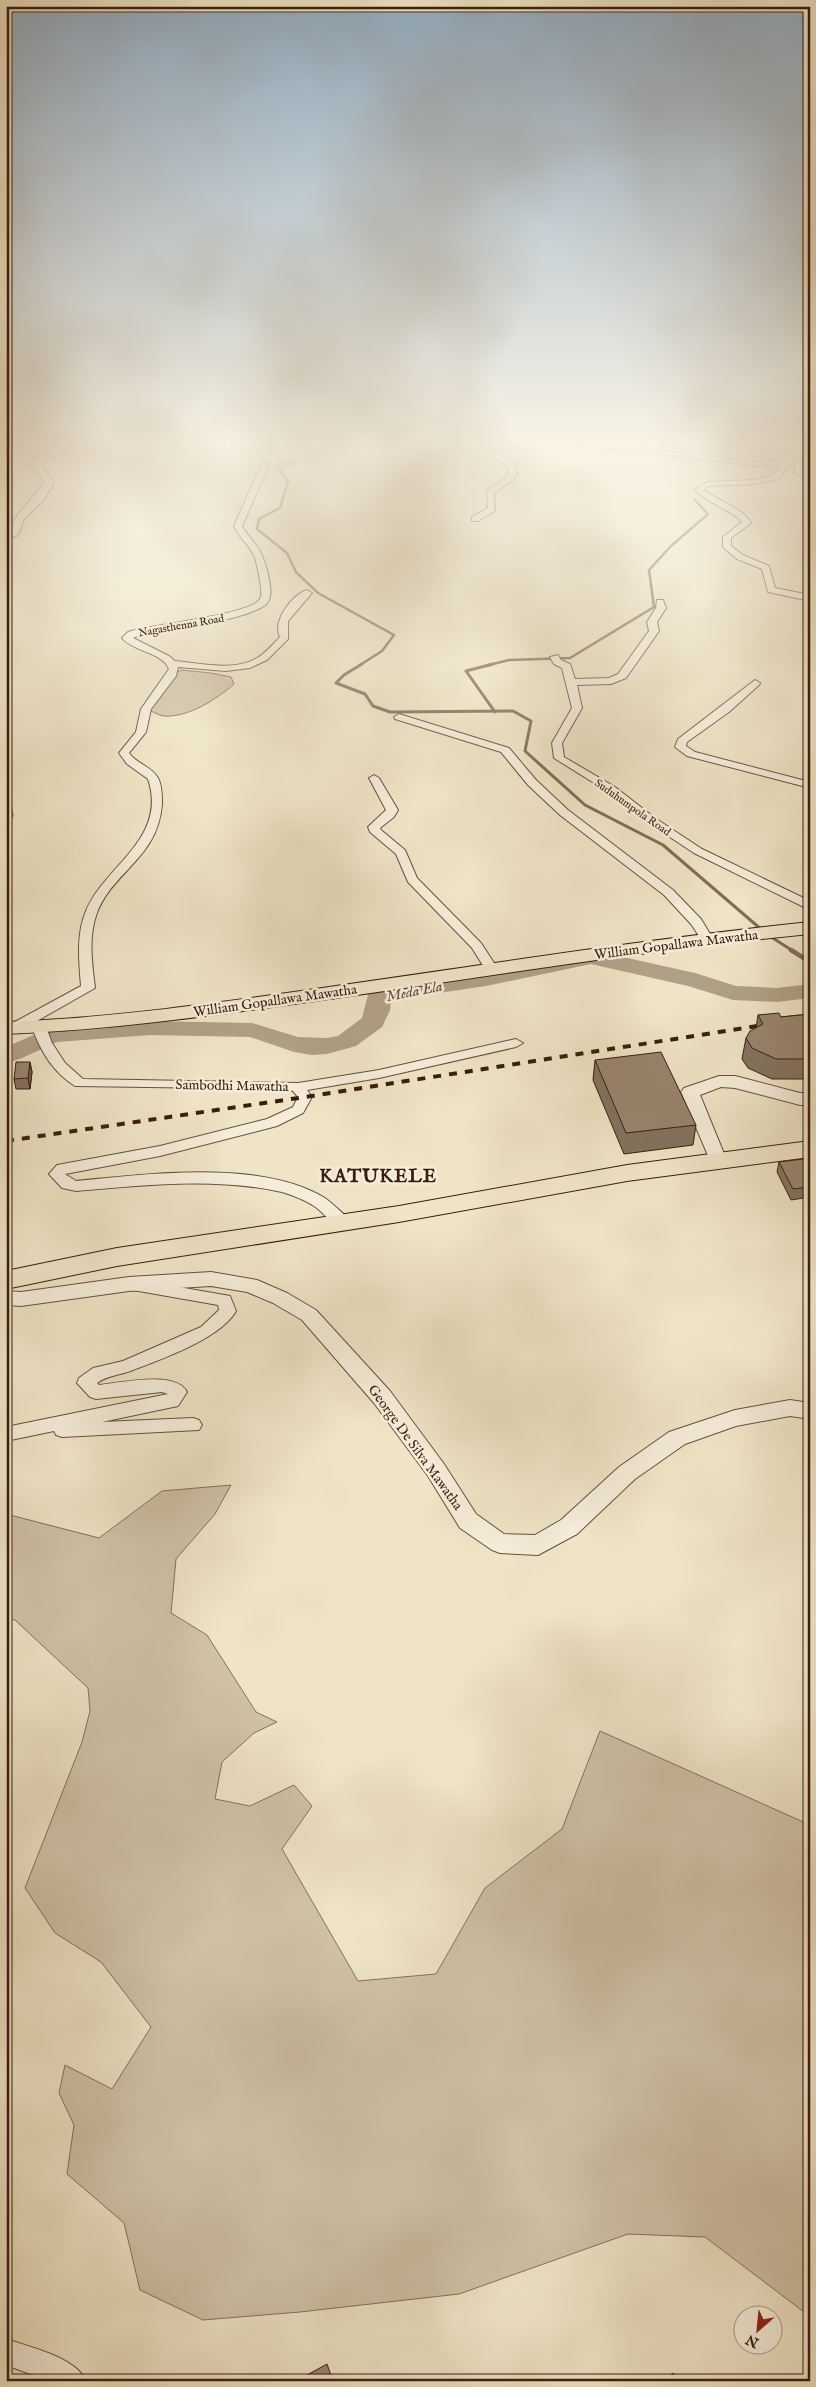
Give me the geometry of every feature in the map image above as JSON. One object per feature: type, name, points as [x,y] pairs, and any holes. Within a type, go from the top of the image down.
[{"type":"highway","points":[[6,1280],[126,1255],[343,1222],[627,1173],[808,1152]]},
{"type":"main road","name":"William Gopallawa Mawatha","points":[[11,1027],[41,1034],[709,939],[810,928]]},
{"type":"street","name":"Nagasthenna Road","points":[[172,664],[159,652],[134,644],[127,638],[138,632],[244,613],[263,603],[266,597],[258,553]]},
{"type":"street","points":[[735,553],[766,568],[771,590],[810,598]]},
{"type":"street","points":[[11,1027],[88,988],[83,947],[90,916],[96,901],[146,843],[157,812],[155,782],[146,769],[126,758],[124,753],[141,732],[146,709],[172,676],[172,664],[228,667],[254,664],[266,656],[285,637],[282,631],[283,621],[296,607],[298,599],[307,593]]},
{"type":"street","points":[[570,682],[611,681],[622,676],[654,631],[652,622],[661,608],[660,602]]},
{"type":"street","name":"Suduhumpola Road","points":[[556,659],[567,666],[577,708],[557,742],[558,758],[611,789],[651,820],[698,851],[810,906]]},
{"type":"street","points":[[755,683],[725,710],[682,741],[680,747],[691,754],[810,785]]},
{"type":"street","points":[[399,717],[504,750],[522,772],[586,831],[658,883],[698,923],[709,939]]},
{"type":"street","points":[[374,778],[392,810],[390,815],[374,827],[376,832],[401,852],[412,879],[477,946],[492,969]]},
{"type":"street","name":"Sambodhi Mawatha","points":[[41,1034],[70,1078],[80,1083],[285,1085],[298,1087],[305,1097],[298,1110],[272,1123],[160,1152],[62,1169],[56,1174],[67,1184],[76,1186],[201,1176],[232,1178],[309,1196],[328,1206],[343,1222]]},
{"type":"street","points":[[298,1087],[380,1074],[516,1043]]},
{"type":"street","points":[[718,1161],[690,1092],[719,1081],[735,1082],[800,1099],[810,1098]]},
{"type":"street","name":"George De Silva Mawatha","points":[[6,1298],[22,1299],[129,1284],[211,1279],[250,1285],[280,1298],[309,1315],[382,1397],[436,1470],[468,1521],[500,1543],[538,1545],[569,1527],[627,1473],[677,1438],[735,1418],[790,1408],[810,1411]]},
{"type":"street","points":[[13,1432],[172,1402],[178,1392],[164,1385],[96,1392],[85,1382],[98,1373],[127,1366],[207,1331],[228,1311],[224,1300],[140,1288],[129,1284]]},
{"type":"street","points":[[13,1432],[193,1425]]},
{"type":"street","points":[[6,2352],[58,2371],[73,2381]]},
{"type":"shaded area","points":[[181,670],[231,677],[234,684],[219,696],[192,711],[173,716],[163,716],[149,710],[176,673]]},
{"type":"shaded area","points":[[231,1485],[215,1514],[176,1559],[171,1613],[207,1635],[256,1712],[277,1722],[254,1733],[222,1762],[215,1799],[250,1806],[294,1785],[312,1806],[282,1849],[358,1981],[436,1974],[485,1888],[562,1829],[600,1731],[810,1825],[810,2311],[804,2312],[705,2237],[628,2234],[459,2294],[300,2312],[203,2320],[140,2290],[124,2223],[67,2174],[74,2125],[59,2093],[65,2065],[112,2089],[151,2027],[101,1962],[55,1933],[25,1888],[82,1742],[90,1711],[88,1688],[15,1620],[6,1618],[6,1514],[99,1538],[162,1491]]},
{"type":"building","points":[[6,802],[11,802],[6,811]]},
{"type":"building","points":[[779,1013],[781,1017],[810,1014],[810,1059],[776,1059],[752,1048],[746,1038],[750,1031],[763,1024],[758,1015]]},
{"type":"building","points":[[661,1052],[696,1125],[626,1133],[595,1060]]},
{"type":"building","points":[[16,1062],[30,1062],[28,1078],[14,1079]]},
{"type":"building","points":[[803,1159],[806,1166],[810,1165],[810,1187],[793,1189],[779,1162]]},
{"type":"building","points":[[327,2364],[333,2381],[296,2381]]},
{"type":"building","points":[[673,2373],[677,2381],[663,2381]]},
{"type":"waterway","points":[[287,553],[296,572],[318,593],[394,635],[382,651],[360,665]]},
{"type":"waterway","points":[[493,664],[509,660],[570,658],[654,607],[649,570],[664,553]]},
{"type":"waterway","points":[[362,664],[344,675],[336,683],[365,694],[373,706],[390,712],[494,711]]},
{"type":"waterway","points":[[489,665],[493,664]]},
{"type":"waterway","points":[[493,664],[466,671],[494,711]]},
{"type":"waterway","points":[[494,711],[513,711],[531,721],[525,751],[585,805],[663,845],[762,930]]},
{"type":"waterway","points":[[768,935],[793,951]]},
{"type":"waterway","points":[[791,950],[810,962]]},
{"type":"waterway","name":"Meda Ela","points":[[13,1053],[52,1035],[150,1028],[252,1030],[294,1044],[312,1047],[327,1046],[347,1041],[373,1022],[378,1010],[380,995],[486,979],[591,957],[695,980],[733,993],[777,995],[810,991]]},
{"type":"railway","points":[[6,1141],[305,1097],[770,1024]]},
{"type":"district","name":"KATUKELE","points":[[378,1175]]}]
